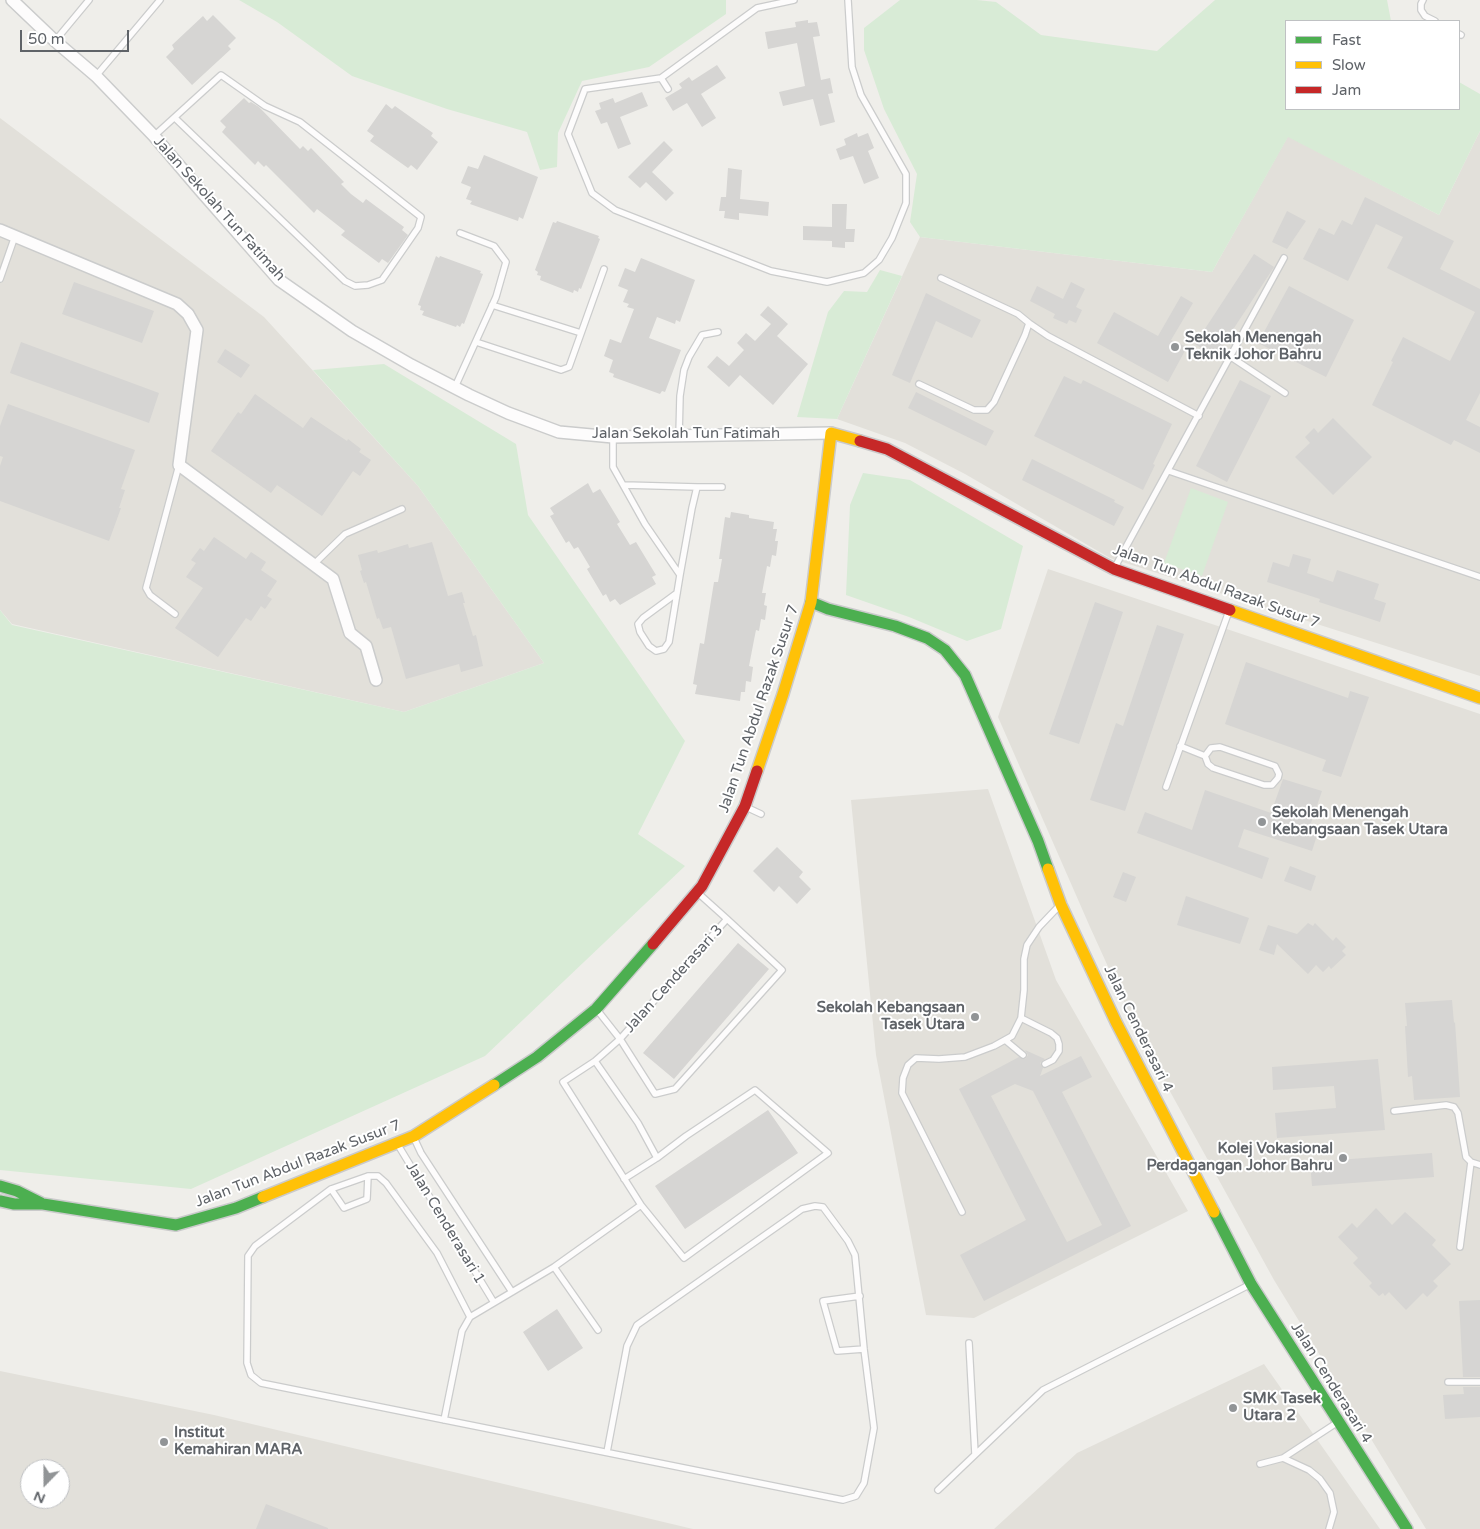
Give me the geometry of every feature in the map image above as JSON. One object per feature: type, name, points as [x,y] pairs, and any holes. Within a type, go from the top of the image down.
[{"type":"street","name":"Jalan Sekolah Tun Fatimah","points":[[12,0],[55,41],[96,76],[154,136],[279,280],[352,332],[411,365],[508,413],[559,432],[613,437],[831,433]]},
{"type":"street","points":[[0,230],[177,304],[188,314],[196,330],[179,465],[333,580],[350,634],[366,646],[376,680]]},
{"type":"street","name":"Jalan Tun Abdul Razak Susur 7","points":[[0,1201],[14,1204],[43,1204],[176,1226],[236,1208],[414,1136],[537,1057],[596,1009],[635,966],[699,889],[710,873],[744,806],[783,694],[812,602],[831,433],[887,449],[1114,569],[1480,698]]},
{"type":"street","name":"Jalan Cenderasari 4","points":[[812,602],[828,609],[894,626],[927,638],[945,650],[965,675],[1038,841],[1061,905],[1116,1022],[1251,1284],[1407,1529]]},
{"type":"street","name":"Jalan Tun Abdul Razak Susur 7","points":[[0,1186],[17,1191],[43,1204]]},
{"type":"lane","points":[[55,41],[89,0]]},
{"type":"lane","points":[[96,76],[160,0]]},
{"type":"lane","points":[[794,0],[757,8],[661,78],[585,89],[568,134],[592,193],[615,210],[771,271],[827,282],[864,273],[879,260],[892,238],[906,203],[906,174],[861,95],[852,67],[848,0]]},
{"type":"lane","points":[[1423,0],[1421,10],[1425,16],[1433,20]]},
{"type":"lane","points":[[154,136],[221,75],[265,106],[300,122],[421,216],[418,228],[382,280],[368,285],[354,286],[346,281],[175,118]]},
{"type":"lane","points":[[661,78],[668,89]]},
{"type":"lane","points":[[455,387],[492,305],[505,272],[506,262],[494,246],[460,233]]},
{"type":"lane","points":[[0,279],[15,236]]},
{"type":"lane","points":[[1114,569],[1284,258]]},
{"type":"lane","points":[[476,342],[561,370],[568,367],[604,269]]},
{"type":"lane","points":[[941,278],[1018,314],[1048,336],[1199,416]]},
{"type":"lane","points":[[492,305],[581,333]]},
{"type":"lane","points":[[919,384],[974,410],[987,410],[994,402],[1029,323]]},
{"type":"lane","points":[[679,436],[680,396],[684,370],[702,335],[718,332]]},
{"type":"lane","points":[[1231,357],[1285,393]]},
{"type":"lane","points":[[613,437],[613,467],[645,524],[680,575]]},
{"type":"lane","points":[[175,614],[150,595],[146,588],[179,465]]},
{"type":"lane","points":[[1169,471],[1480,577]]},
{"type":"lane","points":[[624,485],[722,487]]},
{"type":"lane","points":[[677,593],[643,618],[638,624],[640,632],[649,646],[656,651],[664,649],[669,642],[692,508],[698,487]]},
{"type":"lane","points":[[313,565],[345,534],[402,509]]},
{"type":"lane","points":[[1166,787],[1230,610]]},
{"type":"lane","points":[[1180,746],[1205,756],[1208,764],[1213,768],[1264,785],[1272,785],[1278,778],[1278,770],[1272,764],[1220,747],[1211,748],[1205,756]]},
{"type":"lane","points":[[744,806],[761,814]]},
{"type":"lane","points":[[596,1009],[620,1040],[655,1094],[675,1089],[782,970],[727,920],[699,889]]},
{"type":"lane","points":[[962,1212],[902,1094],[903,1078],[908,1065],[916,1058],[965,1057],[994,1046],[1012,1036],[1021,1018],[1024,990],[1024,959],[1028,945],[1039,926],[1061,905]]},
{"type":"lane","name":"Jalan Cenderasari 3","points":[[624,1179],[563,1082],[595,1061],[620,1040],[727,920]]},
{"type":"lane","points":[[1021,1018],[1052,1033],[1057,1038],[1059,1050],[1053,1060],[1045,1064]]},
{"type":"lane","points":[[1006,1040],[1023,1055]]},
{"type":"lane","points":[[595,1061],[638,1123],[656,1158]]},
{"type":"lane","points":[[754,1090],[828,1153],[684,1258],[641,1205],[624,1179],[656,1158],[754,1090]]},
{"type":"lane","points":[[1394,1111],[1446,1105],[1454,1107],[1458,1113],[1466,1157],[1471,1162],[1480,1165]]},
{"type":"lane","name":"Jalan Cenderasari 1","points":[[414,1136],[421,1152],[512,1292]]},
{"type":"lane","name":"Jalan Cenderasari 1","points":[[397,1144],[493,1302]]},
{"type":"lane","points":[[1460,1247],[1471,1162]]},
{"type":"lane","points":[[470,1317],[437,1253],[386,1183],[378,1176],[368,1176],[331,1189],[255,1246],[248,1256],[247,1363],[251,1375],[261,1383],[843,1500],[856,1496],[864,1483],[874,1428],[864,1348],[860,1296],[855,1255],[848,1241],[822,1207],[815,1206],[802,1210],[637,1325],[627,1346],[607,1452]]},
{"type":"lane","points":[[331,1189],[344,1208],[367,1199],[368,1176]]},
{"type":"lane","points":[[444,1420],[462,1331],[470,1317],[554,1267],[641,1205]]},
{"type":"lane","points":[[554,1267],[598,1330]]},
{"type":"lane","points":[[938,1490],[1043,1390],[1251,1284]]},
{"type":"lane","points":[[860,1296],[824,1301],[837,1351],[864,1348]]},
{"type":"lane","points":[[968,1343],[975,1454]]},
{"type":"lane","points":[[1448,1382],[1480,1382]]},
{"type":"lane","points":[[1260,1464],[1283,1458],[1338,1422]]},
{"type":"lane","points":[[1283,1458],[1309,1470],[1320,1479],[1330,1493],[1334,1512],[1329,1529]]},
{"type":"shaded area","points":[[0,118],[264,317],[418,486],[544,663],[404,712],[12,624],[0,610]]},
{"type":"shaded area","name":"Sekolah Menengah Teknik Johor Bahru","points":[[1480,131],[1480,676],[1110,558],[965,474],[905,443],[837,419],[920,237],[1212,272],[1288,136],[1439,215]]},
{"type":"shaded area","points":[[1048,569],[1480,714],[1480,1529],[1426,1529],[1274,1280],[1140,1037],[1090,927],[998,717]]},
{"type":"shaded area","name":"Sekolah Kebangsaan Tasek Utara","points":[[988,789],[1056,980],[1188,1211],[974,1318],[926,1315],[876,1055],[851,800]]},
{"type":"shaded area","name":"SMK Tasek Utara 2","points":[[1264,1364],[1380,1529],[994,1529],[1077,1453]]},
{"type":"shaded area","name":"Institut Kemahiran MARA","points":[[0,1371],[214,1415],[693,1529],[0,1529]]},
{"type":"green space","points":[[239,0],[726,0],[726,14],[649,67],[582,81],[558,133],[557,167],[540,170],[527,132],[447,109],[352,76],[277,22]]},
{"type":"green space","points":[[900,0],[977,0],[996,2],[1041,35],[1157,51],[1215,0],[1387,0],[1391,20],[1285,20],[1285,110],[1460,110],[1460,83],[1480,94],[1480,131],[1439,215],[1288,137],[1212,272],[920,237],[910,222],[917,174],[884,109],[864,50],[864,28]]},
{"type":"green space","points":[[880,270],[902,276],[837,419],[797,417],[828,312],[844,291],[867,292]]},
{"type":"green space","points":[[384,364],[516,444],[528,515],[685,741],[638,834],[685,866],[485,1056],[191,1189],[0,1170],[0,610],[12,625],[404,712],[544,663],[418,486],[313,370]]},
{"type":"green space","points":[[863,473],[910,480],[1023,546],[1001,629],[967,641],[909,617],[846,595],[850,505]]},
{"type":"green space","points":[[1191,488],[1228,502],[1202,576],[1164,563]]},
{"type":"building","points":[[213,15],[236,38],[228,46],[231,49],[192,85],[166,57],[174,49],[172,45],[203,16],[207,21]]},
{"type":"building","points":[[808,20],[808,23],[817,22],[820,36],[813,37],[821,80],[830,78],[833,93],[828,94],[835,122],[820,126],[813,99],[783,106],[779,92],[805,86],[797,43],[768,49],[765,32],[796,27],[795,22]]},
{"type":"building","points":[[717,65],[726,78],[701,94],[716,118],[702,127],[687,103],[673,111],[665,98],[682,88],[679,84],[689,77],[692,81]]},
{"type":"building","points":[[642,92],[648,106],[620,117],[631,144],[618,149],[607,122],[601,124],[595,111],[601,109],[599,103],[613,98],[615,103]]},
{"type":"building","points":[[244,98],[249,103],[251,102],[259,107],[300,149],[303,146],[308,151],[311,148],[344,182],[341,184],[351,194],[363,203],[366,199],[404,227],[402,230],[408,235],[388,263],[382,259],[379,263],[341,235],[345,231],[317,209],[314,213],[266,165],[264,167],[258,161],[255,165],[222,132],[226,127],[220,121]]},
{"type":"building","points":[[386,104],[392,109],[395,106],[433,133],[431,136],[438,142],[417,170],[411,165],[408,168],[370,141],[374,136],[367,131]]},
{"type":"building","points":[[857,133],[858,137],[868,133],[874,148],[868,151],[879,178],[864,184],[853,156],[840,160],[836,149],[846,145],[844,139]]},
{"type":"building","points":[[664,141],[673,150],[652,172],[674,193],[666,201],[646,182],[640,188],[628,177]]},
{"type":"building","points":[[484,155],[538,177],[523,219],[519,217],[518,221],[470,204],[472,201],[466,199],[471,187],[461,183],[468,166],[478,169]]},
{"type":"building","points":[[728,168],[742,170],[740,199],[769,202],[768,216],[739,213],[739,220],[724,218],[725,211],[719,211],[721,197],[726,197]]},
{"type":"building","points":[[1365,197],[1454,241],[1440,269],[1480,289],[1480,393],[1466,420],[1480,427],[1480,453],[1454,440],[1451,445],[1372,405],[1403,337],[1450,361],[1475,312],[1387,268],[1403,237],[1376,224],[1348,281],[1303,259],[1319,228],[1334,235],[1342,220],[1352,225]]},
{"type":"building","points":[[832,204],[847,204],[846,229],[855,229],[854,242],[845,242],[845,248],[832,247],[832,241],[803,240],[803,226],[832,227]]},
{"type":"building","points":[[1287,211],[1306,221],[1287,249],[1272,242]]},
{"type":"building","points":[[557,221],[599,236],[598,238],[600,239],[581,289],[579,288],[578,292],[574,290],[573,293],[540,280],[541,276],[537,275],[538,272],[535,270],[553,222],[556,223]]},
{"type":"building","points":[[1254,254],[1274,267],[1215,357],[1195,344]]},
{"type":"building","points":[[436,256],[481,271],[480,273],[483,274],[464,324],[462,323],[460,327],[422,315],[424,311],[420,310],[421,306],[418,305]]},
{"type":"building","points":[[641,258],[695,280],[680,322],[676,320],[675,324],[657,317],[649,338],[681,350],[665,392],[662,391],[660,394],[613,377],[614,374],[609,372],[613,360],[604,356],[610,339],[621,343],[634,309],[627,307],[629,304],[623,302],[628,290],[618,286],[625,268],[635,272]]},
{"type":"building","points":[[74,282],[154,311],[142,343],[62,314]]},
{"type":"building","points":[[1071,282],[1085,289],[1076,307],[1082,310],[1076,323],[1069,320],[1067,324],[1053,318],[1055,314],[1030,301],[1037,286],[1063,299]]},
{"type":"building","points":[[1289,286],[1354,320],[1326,377],[1258,343]]},
{"type":"building","points":[[926,293],[981,320],[972,338],[936,321],[910,383],[892,375]]},
{"type":"building","points":[[1181,296],[1193,303],[1171,340],[1187,347],[1168,382],[1097,343],[1114,312],[1158,336]]},
{"type":"building","points":[[768,306],[788,324],[777,336],[808,364],[773,405],[740,375],[729,387],[707,367],[717,356],[729,366],[744,350],[737,343],[746,333],[755,341],[771,324],[760,315]]},
{"type":"building","points":[[21,342],[159,393],[149,423],[10,373]]},
{"type":"building","points":[[225,349],[250,365],[241,378],[217,362]]},
{"type":"building","points":[[1064,376],[1081,384],[1083,380],[1172,424],[1143,490],[1034,436]]},
{"type":"building","points":[[1240,380],[1271,396],[1227,482],[1196,466]]},
{"type":"building","points":[[916,392],[994,431],[986,446],[908,408]]},
{"type":"building","points":[[255,394],[303,428],[311,417],[347,441],[348,439],[361,449],[359,452],[371,460],[360,476],[353,471],[322,516],[277,485],[271,493],[211,451],[238,412],[241,414]]},
{"type":"building","points":[[8,404],[135,450],[121,489],[125,490],[119,508],[121,508],[109,541],[0,501],[0,466],[3,457],[0,456],[0,426]]},
{"type":"building","points":[[1333,418],[1372,457],[1333,495],[1295,457],[1310,443],[1305,437],[1314,428],[1318,433]]},
{"type":"building","points":[[1032,459],[1115,500],[1114,502],[1124,507],[1114,526],[1022,480]]},
{"type":"building","points":[[588,483],[593,493],[600,489],[620,522],[617,524],[630,545],[636,542],[656,575],[652,577],[656,584],[620,605],[615,599],[610,602],[606,594],[603,596],[587,569],[590,567],[578,547],[574,549],[569,541],[566,543],[550,516],[554,514],[550,508]]},
{"type":"building","points":[[731,512],[749,515],[749,518],[774,522],[773,529],[777,529],[775,541],[778,541],[776,556],[772,555],[770,567],[767,566],[762,593],[766,593],[764,605],[767,606],[765,620],[761,619],[759,631],[756,630],[749,666],[753,667],[751,682],[746,681],[745,692],[741,692],[740,701],[695,694],[697,685],[693,684],[700,643],[704,644],[714,582],[718,582],[722,559],[719,559],[725,517],[730,518]]},
{"type":"building","points":[[214,537],[246,559],[251,552],[266,562],[261,570],[277,581],[267,596],[272,599],[265,609],[261,606],[251,621],[246,618],[218,657],[175,628],[203,588],[186,577],[196,563],[191,560],[200,548],[204,551]]},
{"type":"building","points":[[432,542],[448,596],[462,592],[465,603],[463,603],[473,636],[476,635],[483,666],[461,672],[459,664],[406,679],[391,627],[383,629],[379,618],[377,619],[366,582],[364,583],[360,571],[362,570],[358,555],[377,550],[378,553],[408,544],[409,548]]},
{"type":"building","points":[[1293,554],[1311,559],[1307,573],[1333,582],[1337,570],[1379,584],[1374,599],[1386,603],[1380,622],[1319,602],[1320,599],[1267,582],[1273,562],[1289,567]]},
{"type":"building","points":[[1095,602],[1123,612],[1079,744],[1049,734]]},
{"type":"building","points":[[1157,625],[1184,634],[1125,811],[1090,800],[1116,723],[1123,726]]},
{"type":"building","points":[[1246,662],[1348,698],[1350,691],[1369,697],[1341,777],[1322,771],[1326,760],[1225,724]]},
{"type":"building","points":[[1283,779],[1322,791],[1310,826],[1319,829],[1312,851],[1244,829],[1238,847],[1269,858],[1262,879],[1137,833],[1145,812],[1192,830],[1205,790],[1271,813]]},
{"type":"building","points":[[777,847],[803,872],[799,877],[811,889],[797,904],[779,886],[774,892],[753,871]]},
{"type":"building","points":[[1290,866],[1316,876],[1311,891],[1284,881]]},
{"type":"building","points":[[1123,872],[1136,877],[1126,902],[1113,897]]},
{"type":"building","points":[[1186,896],[1249,918],[1240,944],[1177,925]]},
{"type":"building","points":[[1308,923],[1313,926],[1315,923],[1333,941],[1336,937],[1346,947],[1342,951],[1346,955],[1331,969],[1329,966],[1323,972],[1316,965],[1308,974],[1277,944],[1274,955],[1259,950],[1268,925],[1297,934]]},
{"type":"building","points":[[738,943],[769,969],[674,1079],[643,1053]]},
{"type":"building","points":[[1452,1000],[1460,1097],[1414,1100],[1412,1076],[1408,1077],[1405,1003]]},
{"type":"building","points":[[1025,1050],[1045,1059],[1040,1063],[1043,1068],[1040,1076],[1081,1056],[1092,1077],[1062,1092],[1131,1226],[984,1301],[960,1255],[1026,1220],[959,1089],[1019,1057],[1025,1059],[1028,1055]],"holes":[[[1015,1084],[1033,1091],[1102,1225],[1067,1242],[991,1096]]]},
{"type":"building","points":[[1378,1059],[1385,1130],[1277,1138],[1275,1113],[1336,1108],[1334,1086],[1273,1090],[1272,1067]]},
{"type":"building","points":[[768,1110],[798,1153],[685,1229],[655,1186]]},
{"type":"building","points":[[1432,1153],[1434,1177],[1312,1186],[1310,1162]]},
{"type":"building","points":[[1376,1208],[1392,1225],[1405,1212],[1436,1240],[1432,1245],[1451,1264],[1433,1281],[1438,1286],[1427,1297],[1423,1293],[1406,1310],[1389,1292],[1385,1296],[1383,1293],[1379,1296],[1369,1286],[1372,1283],[1353,1263],[1358,1258],[1338,1237],[1352,1223],[1357,1228]]},
{"type":"building","points":[[1480,1300],[1480,1377],[1463,1377],[1459,1301]]},
{"type":"building","points":[[557,1309],[583,1348],[548,1371],[523,1332]]},
{"type":"building","points":[[1463,1387],[1480,1387],[1480,1417],[1445,1419],[1443,1395],[1464,1394]]},
{"type":"building","points":[[266,1504],[328,1528],[328,1529],[256,1529]]},
{"type":"traffic: fast","points":[[811,602],[828,609],[895,626],[927,638],[945,650],[965,675],[1038,841],[1048,869]]},
{"type":"traffic: fast","points":[[494,1085],[537,1057],[596,1009],[653,944]]},
{"type":"traffic: fast","points":[[0,1186],[17,1191],[41,1203]]},
{"type":"traffic: fast","points":[[0,1201],[14,1204],[43,1204],[176,1225],[236,1208],[263,1197]]},
{"type":"traffic: fast","points":[[1214,1212],[1251,1284],[1407,1529]]},
{"type":"traffic: slow","points":[[757,771],[811,602],[831,433],[860,441]]},
{"type":"traffic: slow","points":[[1230,610],[1480,698]]},
{"type":"traffic: slow","points":[[1048,869],[1061,905],[1116,1022],[1214,1212]]},
{"type":"traffic: slow","points":[[263,1197],[414,1136],[494,1085]]},
{"type":"traffic: jam","points":[[860,441],[887,449],[1114,569],[1230,610]]},
{"type":"traffic: jam","points":[[653,944],[702,886],[745,806],[757,771]]},
{"type":"place","name":"Sekolah Menengah Teknik Johor Bahru","points":[[1175,347]]},
{"type":"place","name":"Sekolah Menengah Kebangsaan Tasek Utara","points":[[1262,822]]},
{"type":"place","name":"Sekolah Kebangsaan Tasek Utara","points":[[975,1017]]},
{"type":"place","name":"Kolej Vokasional Perdagangan Johor Bahru","points":[[1343,1158]]},
{"type":"place","name":"SMK Tasek Utara 2","points":[[1233,1408]]},
{"type":"place","name":"Institut Kemahiran MARA","points":[[164,1442]]}]
